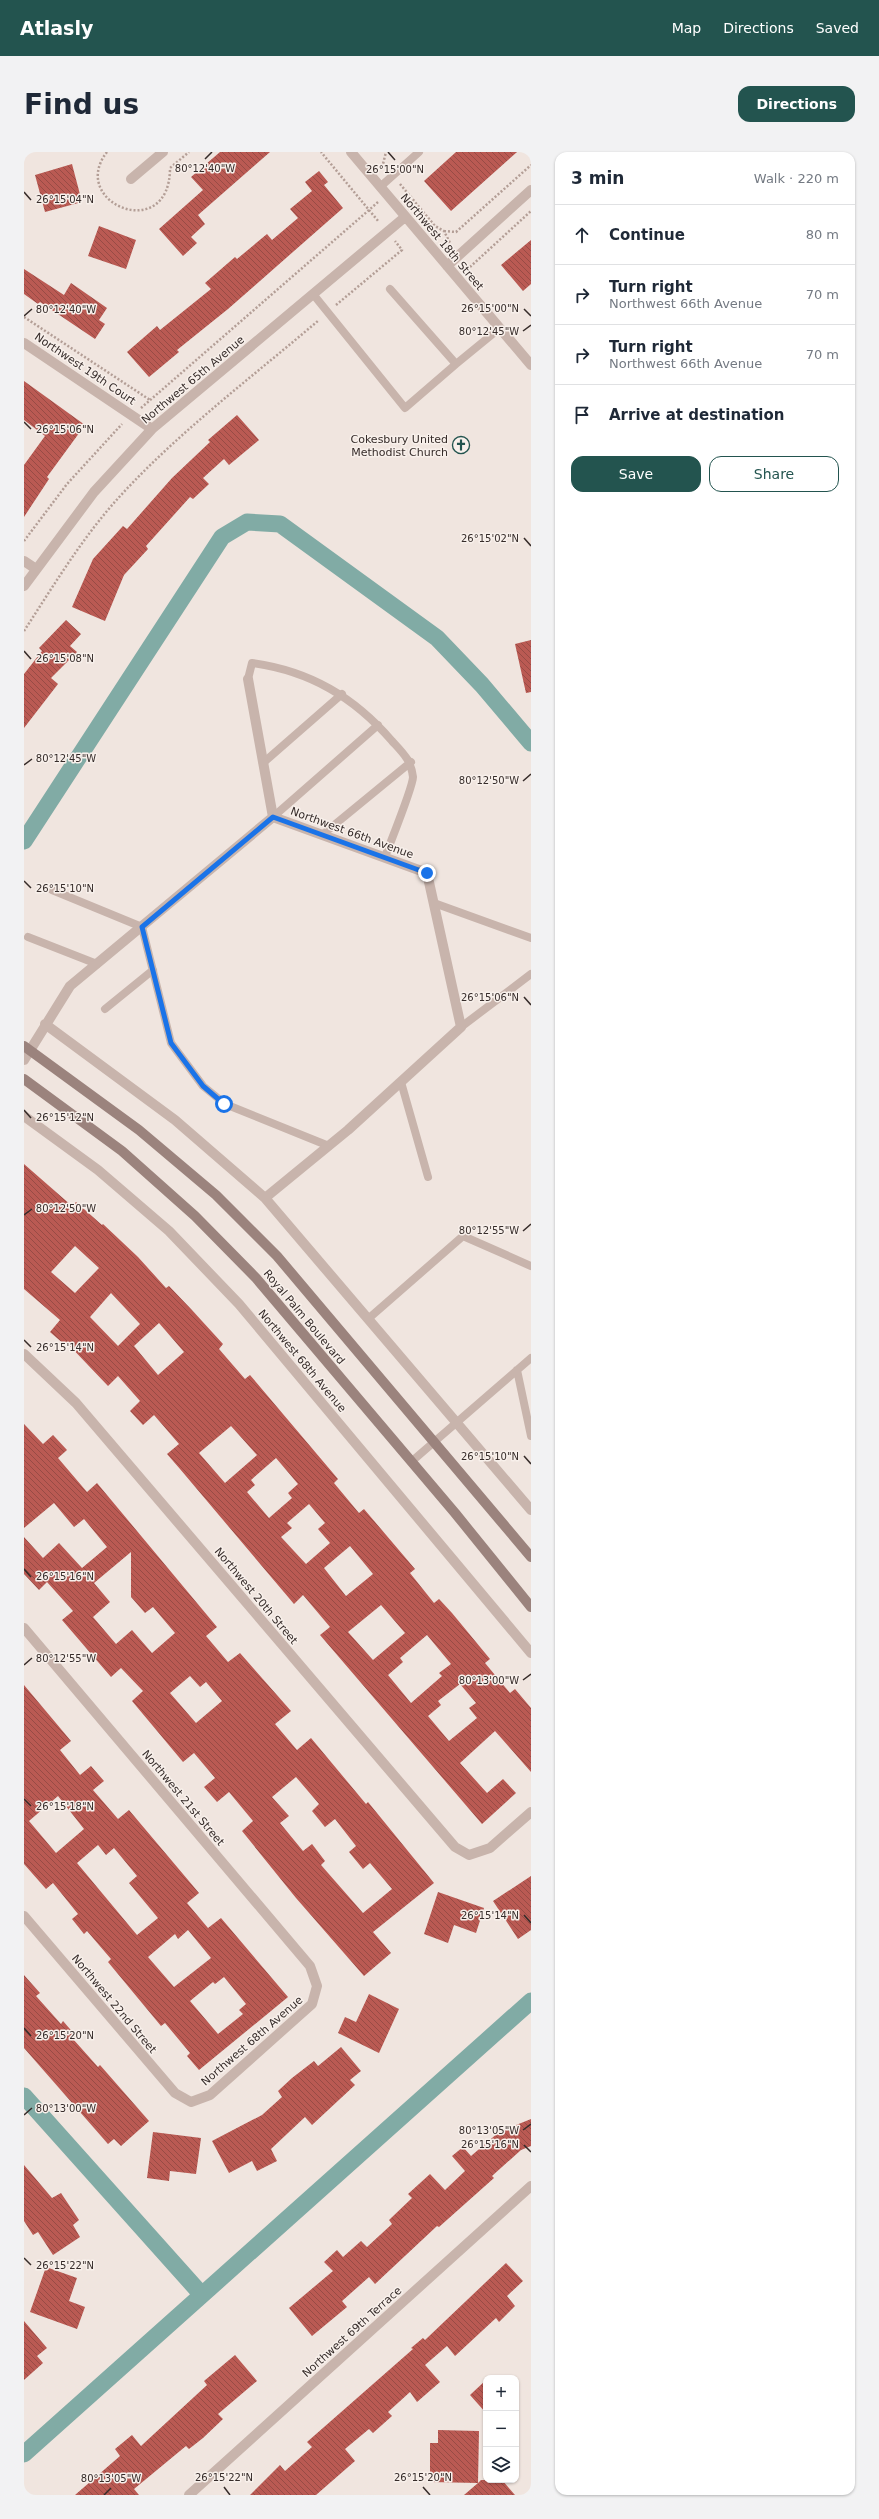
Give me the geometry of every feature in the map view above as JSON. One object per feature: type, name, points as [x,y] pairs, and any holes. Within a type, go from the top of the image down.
[{"type":"main road","name":"Royal Palm Boulevard","points":[[27,1048],[139,1130],[216,1195],[277,1256],[531,1557]]},
{"type":"main road","name":"Royal Palm Boulevard","points":[[24,1079],[122,1152],[195,1216],[256,1278],[531,1607]]},
{"type":"street","points":[[131,179],[163,152]]},
{"type":"street","name":"Northwest 18th Street","points":[[351,152],[404,217],[531,365]]},
{"type":"street","points":[[447,266],[531,190]]},
{"type":"street","name":"Northwest 65th Avenue","points":[[24,586],[94,492],[152,429],[404,217]]},
{"type":"street","name":"Northwest 19th Court","points":[[24,343],[152,429]]},
{"type":"street","points":[[24,561],[36,568]]},
{"type":"street","points":[[248,679],[273,817]]},
{"type":"street","name":"Northwest 66th Avenue","points":[[24,1060],[27,1048],[46,1024],[70,986],[273,817],[427,873],[461,1027]]},
{"type":"street","points":[[46,1024],[176,1120],[265,1198],[531,1510]]},
{"type":"street","points":[[265,1198],[329,1146],[461,1027]]},
{"type":"street","name":"Northwest 68th Avenue","points":[[24,1116],[98,1170],[163,1226],[239,1304],[531,1653]]},
{"type":"street","name":"Northwest 20th Street","points":[[24,1354],[76,1403],[455,1847],[469,1855],[490,1848],[531,1812]]},
{"type":"street","name":"Northwest 21st Street","points":[[24,1628],[310,1966],[317,1986]]},
{"type":"street","name":"Northwest 22nd Street","points":[[24,1916],[175,2093],[191,2102]]},
{"type":"street","name":"Northwest 68th Avenue","points":[[191,2102],[210,2095],[306,2010],[312,2004],[317,1986]]},
{"type":"street","name":"Northwest 69th Terrace","points":[[189,2495],[531,2186]]},
{"type":"lane","points":[[380,187],[419,152]]},
{"type":"lane","points":[[390,289],[456,364]]},
{"type":"lane","points":[[313,294],[405,408],[500,328]]},
{"type":"lane","points":[[248,679],[252,663],[282,667],[342,694],[378,725],[411,762],[413,779],[385,858]]},
{"type":"lane","points":[[263,763],[342,694]]},
{"type":"lane","points":[[273,817],[378,725]]},
{"type":"lane","points":[[322,835],[411,762]]},
{"type":"lane","points":[[52,890],[142,927],[171,1043],[203,1086],[224,1104],[329,1146]]},
{"type":"lane","points":[[434,903],[531,938]]},
{"type":"lane","points":[[28,937],[97,964]]},
{"type":"lane","points":[[105,1009],[153,970]]},
{"type":"lane","points":[[461,1027],[531,974]]},
{"type":"lane","points":[[401,1082],[428,1177]]},
{"type":"lane","points":[[368,1319],[464,1236],[531,1266]]},
{"type":"lane","points":[[411,1462],[531,1358]]},
{"type":"lane","points":[[517,1370],[531,1436]]},
{"type":"path","points":[[24,541],[67,484],[132,415],[369,210],[321,152]]},
{"type":"path","points":[[386,152],[383,164],[435,226],[444,231],[456,232],[531,165]]},
{"type":"path","points":[[444,231],[446,240],[469,269],[531,211]]},
{"type":"path","points":[[24,631],[87,537],[113,505],[146,470],[328,312],[402,250]]},
{"type":"path","points":[[24,317],[150,400]]},
{"type":"building","points":[[220,152],[270,152],[198,215],[205,224],[191,237],[197,243],[183,256],[159,229],[203,190],[191,177]]},
{"type":"building","points":[[456,152],[517,152],[451,211],[424,181]]},
{"type":"building","points":[[72,164],[82,202],[45,212],[35,175]]},
{"type":"building","points":[[319,171],[328,182],[324,185],[343,208],[228,309],[177,350],[179,352],[149,377],[127,352],[157,326],[160,330],[211,289],[205,283],[235,257],[237,259],[267,234],[272,240],[298,218],[290,209],[312,191],[305,182]]},
{"type":"building","points":[[99,226],[136,240],[126,269],[88,256]]},
{"type":"building","points":[[531,240],[531,284],[523,291],[501,265]]},
{"type":"building","points":[[24,269],[64,295],[71,283],[107,308],[99,320],[105,324],[95,339],[40,302],[38,304],[24,294]]},
{"type":"building","points":[[24,381],[85,425],[47,477],[49,479],[24,517],[24,465],[45,436],[24,420]]},
{"type":"building","points":[[237,415],[259,440],[229,465],[224,459],[203,478],[209,484],[193,499],[190,497],[146,546],[148,549],[124,575],[105,621],[72,607],[93,559],[123,526],[127,529],[172,478],[210,442],[208,440]]},
{"type":"building","points":[[66,620],[81,634],[70,646],[77,652],[51,678],[58,684],[24,728],[24,674],[42,651],[39,648]]},
{"type":"building","points":[[531,640],[531,692],[526,693],[515,644]]},
{"type":"building","points":[[24,1164],[72,1206],[76,1202],[102,1225],[103,1224],[138,1257],[166,1288],[169,1286],[191,1309],[223,1344],[219,1349],[245,1379],[250,1375],[338,1479],[334,1483],[359,1513],[364,1509],[415,1569],[410,1573],[434,1603],[439,1599],[452,1613],[490,1659],[485,1663],[510,1693],[515,1689],[531,1708],[531,1772],[495,1731],[460,1763],[487,1793],[503,1779],[516,1793],[482,1824],[320,1635],[330,1627],[303,1595],[294,1604],[167,1454],[179,1444],[154,1415],[143,1425],[130,1411],[140,1401],[118,1376],[108,1386],[67,1343],[65,1345],[50,1332],[60,1320],[24,1289]],"holes":[[[75,1246],[99,1268],[75,1293],[51,1272]],[[111,1293],[140,1324],[118,1346],[90,1317]],[[159,1323],[184,1352],[158,1375],[134,1346]],[[231,1426],[257,1455],[225,1483],[199,1453]],[[276,1458],[298,1484],[288,1493],[292,1498],[269,1518],[247,1492],[255,1485],[251,1480]],[[309,1504],[325,1523],[318,1529],[330,1543],[306,1564],[281,1537],[292,1528],[287,1523]],[[350,1546],[373,1574],[346,1596],[324,1568]],[[381,1605],[405,1633],[373,1660],[348,1632]],[[427,1635],[451,1664],[439,1673],[442,1676],[411,1703],[388,1675],[403,1662],[400,1658]],[[460,1684],[476,1703],[469,1708],[477,1718],[449,1741],[428,1716],[441,1705],[438,1701]]]},
{"type":"building","points":[[24,1424],[43,1444],[53,1435],[67,1450],[58,1458],[87,1492],[97,1483],[217,1627],[206,1636],[228,1662],[240,1653],[291,1711],[275,1724],[297,1750],[311,1738],[366,1804],[368,1802],[434,1883],[373,1932],[391,1953],[364,1976],[296,1898],[242,1831],[253,1821],[229,1792],[217,1802],[204,1787],[215,1778],[194,1753],[183,1762],[132,1701],[143,1691],[121,1668],[111,1677],[62,1620],[73,1611],[47,1582],[39,1590],[24,1574],[24,1537],[43,1558],[59,1543],[82,1568],[107,1547],[84,1519],[74,1527],[54,1503],[24,1528]],"holes":[[[131,1552],[131,1597],[145,1613],[153,1607],[175,1633],[152,1653],[132,1630],[116,1644],[93,1617],[110,1602],[94,1583]],[[190,1676],[200,1687],[206,1682],[222,1701],[196,1723],[170,1693]],[[296,1777],[319,1804],[312,1811],[325,1827],[335,1819],[356,1846],[349,1852],[363,1869],[370,1863],[392,1889],[363,1913],[321,1865],[325,1861],[312,1844],[303,1851],[280,1823],[289,1816],[272,1797]]]},
{"type":"building","points":[[24,1685],[71,1741],[60,1750],[80,1775],[91,1766],[104,1781],[93,1790],[118,1819],[129,1810],[199,1893],[187,1903],[208,1928],[221,1918],[288,1997],[199,2070],[187,2056],[190,2053],[165,2023],[161,2026],[108,1962],[111,1959],[87,1931],[84,1934],[72,1919],[78,1914],[53,1883],[46,1889],[24,1864]],"holes":[[[58,1796],[84,1829],[56,1853],[29,1821]],[[98,1845],[106,1855],[114,1848],[137,1876],[129,1883],[158,1918],[137,1935],[77,1863]],[[188,1930],[211,1958],[174,1987],[148,1957],[175,1934],[178,1939]],[[224,1977],[246,2004],[239,2010],[243,2014],[218,2034],[190,2001],[213,1982],[215,1984]]]},
{"type":"building","points":[[531,1876],[531,1930],[518,1939],[493,1901]]},
{"type":"building","points":[[438,1892],[484,1908],[476,1933],[454,1925],[448,1943],[424,1934]]},
{"type":"building","points":[[24,1975],[40,1993],[36,1996],[61,2024],[63,2021],[76,2036],[73,2039],[98,2067],[100,2065],[149,2121],[121,2146],[114,2139],[108,2144],[24,2048]]},
{"type":"building","points":[[369,1994],[399,2009],[379,2053],[338,2033],[345,2017],[356,2022]]},
{"type":"building","points":[[341,2047],[361,2071],[350,2080],[355,2085],[312,2125],[305,2117],[271,2149],[277,2161],[257,2171],[252,2161],[229,2173],[212,2141],[262,2115],[282,2097],[278,2091],[292,2078],[314,2061],[318,2066]]},
{"type":"building","points":[[531,2119],[531,2146],[521,2150],[492,2176],[494,2178],[439,2227],[437,2226],[375,2284],[369,2277],[342,2301],[347,2307],[312,2336],[289,2308],[333,2271],[324,2262],[337,2250],[343,2257],[361,2241],[367,2247],[392,2224],[389,2220],[412,2198],[408,2194],[430,2174],[445,2190],[465,2171],[452,2156],[463,2147],[471,2156],[499,2132]]},
{"type":"building","points":[[153,2132],[201,2138],[196,2174],[170,2171],[169,2181],[147,2178]]},
{"type":"building","points":[[24,2165],[52,2198],[61,2193],[79,2220],[73,2225],[80,2237],[53,2255],[38,2232],[33,2235],[24,2221]]},
{"type":"building","points":[[506,2263],[523,2281],[507,2296],[515,2306],[499,2322],[496,2318],[455,2356],[447,2346],[425,2365],[440,2382],[417,2402],[410,2392],[388,2412],[392,2416],[373,2433],[369,2429],[345,2449],[355,2461],[316,2495],[250,2495],[280,2465],[285,2471],[312,2447],[307,2442],[413,2349],[411,2348],[423,2338],[425,2340]]},
{"type":"building","points":[[46,2267],[77,2278],[69,2301],[85,2307],[77,2329],[30,2312]]},
{"type":"building","points":[[24,2321],[47,2348],[37,2356],[43,2363],[24,2380]]},
{"type":"building","points":[[235,2355],[257,2381],[218,2414],[223,2419],[203,2438],[189,2449],[186,2446],[134,2489],[139,2495],[75,2495],[120,2456],[115,2449],[132,2435],[141,2446],[207,2385],[204,2381]]},
{"type":"building","points":[[483,2383],[483,2410],[470,2395]]},
{"type":"building","points":[[438,2430],[479,2431],[478,2483],[430,2482],[430,2443],[438,2443]]},
{"type":"building","points":[[481,2480],[483,2480],[483,2483],[505,2483],[515,2495],[464,2495]]},
{"type":"waterway","points":[[24,841],[222,537],[247,522],[280,524],[437,638],[482,685],[531,743]]},
{"type":"waterway","points":[[24,2454],[531,2001]]},
{"type":"waterway","points":[[24,2096],[202,2295]]},
{"type":"place","name":"Cokesbury United Methodist Church","points":[[461,445]]},
{"type":"route","points":[[224,1104],[203,1086],[183,1062],[171,1043],[142,927],[273,817],[427,873]]}]
